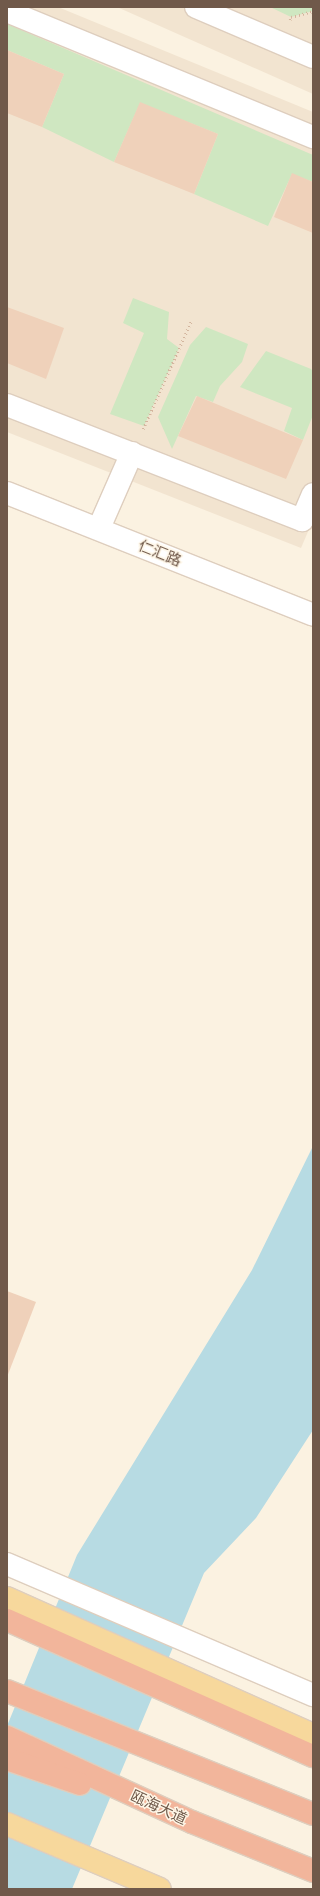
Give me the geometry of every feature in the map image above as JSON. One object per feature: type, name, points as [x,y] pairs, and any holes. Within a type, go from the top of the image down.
[{"type":"highway","points":[[7,1620],[313,1756]]},
{"type":"highway","points":[[7,1691],[313,1814]]},
{"type":"highway","name":"瓯海大道","points":[[7,1737],[192,1822],[313,1870]]},
{"type":"highway","points":[[7,1759],[192,1822]]},
{"type":"main road","points":[[7,1598],[198,1682],[313,1735]]},
{"type":"main road","points":[[7,1824],[160,1889]]},
{"type":"street","points":[[196,7],[313,57]]},
{"type":"street","points":[[7,11],[313,137]]},
{"type":"street","points":[[7,405],[302,520],[313,494]]},
{"type":"street","points":[[98,528],[132,453]]},
{"type":"street","name":"仁汇路","points":[[7,493],[98,528],[313,616]]},
{"type":"street","points":[[7,1564],[195,1643],[313,1695]]},
{"type":"path","points":[[132,453],[191,321]]},
{"type":"shaded area","points":[[7,7],[58,7],[313,112],[313,520],[301,548],[7,432]]},
{"type":"shaded area","points":[[117,7],[313,7],[313,94]]},
{"type":"green space","points":[[270,7],[313,7],[313,11],[291,17]]},
{"type":"green space","points":[[7,24],[313,155],[313,182],[292,174],[268,226],[194,194],[218,134],[140,103],[114,162],[42,127],[64,74],[7,50]]},
{"type":"green space","points":[[133,298],[169,312],[167,339],[179,348],[144,426],[110,414],[144,333],[123,323]]},
{"type":"green space","points":[[206,327],[248,344],[242,362],[220,386],[213,402],[196,396],[172,449],[158,417],[190,345]]},
{"type":"green space","points":[[266,351],[311,369],[313,372],[313,415],[303,440],[284,431],[292,408],[240,387]]},
{"type":"water","points":[[313,1146],[313,1430],[256,1518],[204,1573],[72,1889],[7,1889],[7,1726],[77,1555],[252,1270]]},
{"type":"building","points":[[7,50],[64,74],[42,127],[7,113]]},
{"type":"building","points":[[140,102],[218,134],[194,194],[114,162]]},
{"type":"building","points":[[292,173],[313,182],[313,233],[274,217]]},
{"type":"building","points":[[7,307],[64,328],[46,379],[7,363]]},
{"type":"building","points":[[197,396],[303,440],[286,479],[178,436]]},
{"type":"building","points":[[7,1291],[36,1302],[7,1377]]}]
